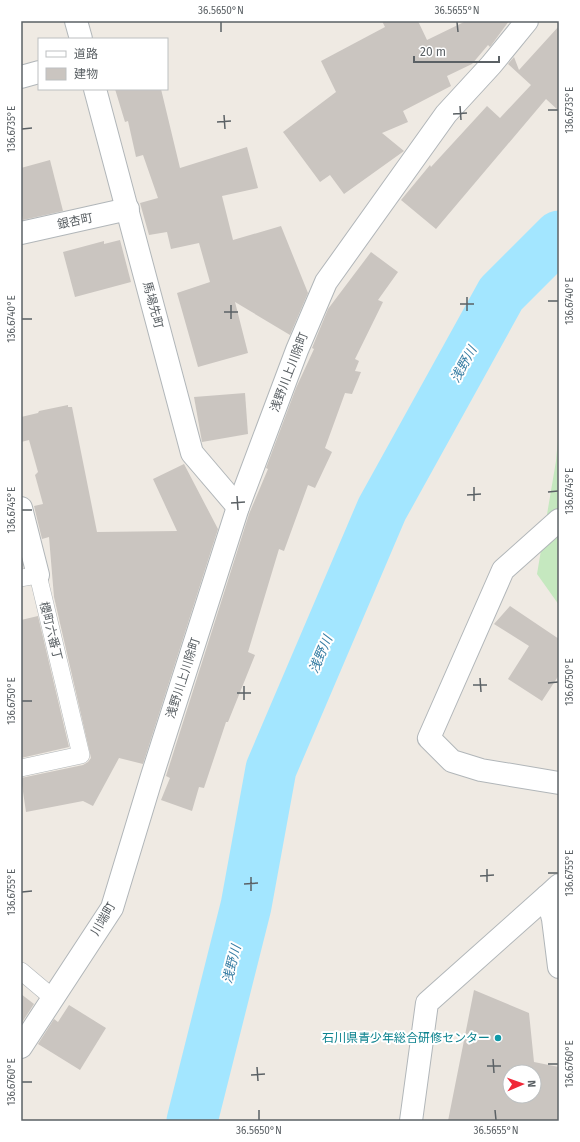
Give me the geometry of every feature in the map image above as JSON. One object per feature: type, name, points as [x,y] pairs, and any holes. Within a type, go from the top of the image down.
[{"type":"street","points":[[76,21],[81,38]]},
{"type":"street","name":"浅野川上川除町","points":[[152,776],[238,507],[297,350],[326,282],[446,114],[491,65],[519,25]]},
{"type":"street","points":[[21,77],[38,72]]},
{"type":"street","name":"馬場先町","points":[[95,90],[192,453],[238,507]]},
{"type":"street","name":"銀杏町","points":[[21,233],[128,209]]},
{"type":"street","name":"櫻町六番丁","points":[[21,508],[29,577]]},
{"type":"street","points":[[559,520],[503,570],[429,738],[452,762],[481,770],[559,783]]},
{"type":"street","name":"川端町","points":[[21,1047],[112,908],[152,776]]},
{"type":"street","points":[[553,891],[553,919],[559,967]]},
{"type":"street","points":[[411,1121],[427,1003],[553,891]]},
{"type":"lane","name":"櫻町六番丁","points":[[21,768],[81,755],[29,577]]},
{"type":"lane","points":[[21,971],[53,998]]},
{"type":"green space","points":[[559,428],[559,605],[537,574],[556,461]]},
{"type":"building","points":[[382,21],[418,21],[427,40],[464,22],[463,21],[509,21],[490,47],[488,45],[472,64],[447,76],[451,86],[403,111],[408,122],[382,133],[404,151],[344,194],[330,175],[320,182],[283,132],[336,92],[321,61],[385,27]]},
{"type":"building","points":[[559,26],[559,111],[546,99],[436,229],[401,200],[430,165],[431,167],[487,106],[500,118],[531,85],[508,64],[514,57],[519,70]]},
{"type":"building","points":[[115,90],[161,90],[180,168],[247,147],[258,188],[222,196],[233,240],[281,226],[308,293],[290,335],[235,302],[248,353],[198,367],[177,293],[210,282],[199,243],[171,249],[167,232],[149,235],[140,203],[158,198],[143,155],[136,157],[128,121],[125,122]]},
{"type":"building","points":[[50,160],[63,211],[23,220],[21,211],[21,168]]},
{"type":"building","points":[[120,240],[131,282],[75,297],[63,252],[104,241],[104,244]]},
{"type":"building","points":[[371,252],[398,272],[378,300],[383,302],[355,359],[359,361],[355,371],[361,372],[352,394],[345,393],[325,448],[332,452],[315,488],[308,485],[284,551],[279,549],[248,652],[255,655],[228,722],[226,722],[204,788],[199,787],[192,811],[161,800],[170,778],[166,776],[249,514],[268,469],[266,468],[296,388],[314,349],[312,348],[328,309]]},
{"type":"building","points":[[245,393],[248,434],[202,442],[194,397]]},
{"type":"building","points":[[68,405],[68,407],[72,407],[97,532],[177,531],[153,479],[184,464],[218,529],[143,764],[119,758],[93,806],[83,801],[26,812],[21,778],[83,765],[91,758],[54,597],[49,537],[42,539],[34,506],[43,504],[35,475],[38,472],[29,440],[21,442],[21,417],[38,413],[39,411]]},
{"type":"building","points":[[510,606],[559,639],[559,675],[542,701],[508,679],[529,646],[494,624]]},
{"type":"building","points":[[38,616],[69,747],[21,758],[21,620]]},
{"type":"building","name":"石川県青少年総合研修センター","points":[[474,990],[529,1013],[534,1062],[559,1067],[559,1121],[448,1121]]},
{"type":"building","points":[[21,994],[34,1004],[21,1024]]},
{"type":"building","points":[[69,1005],[106,1028],[80,1070],[38,1044],[54,1019],[58,1022]]},
{"type":"waterway","name":"浅野川","points":[[192,1121],[246,906],[271,769],[382,509],[501,294],[559,236]]},
{"type":"place","name":"石川県青少年総合研修センター","points":[[498,1038]]}]
